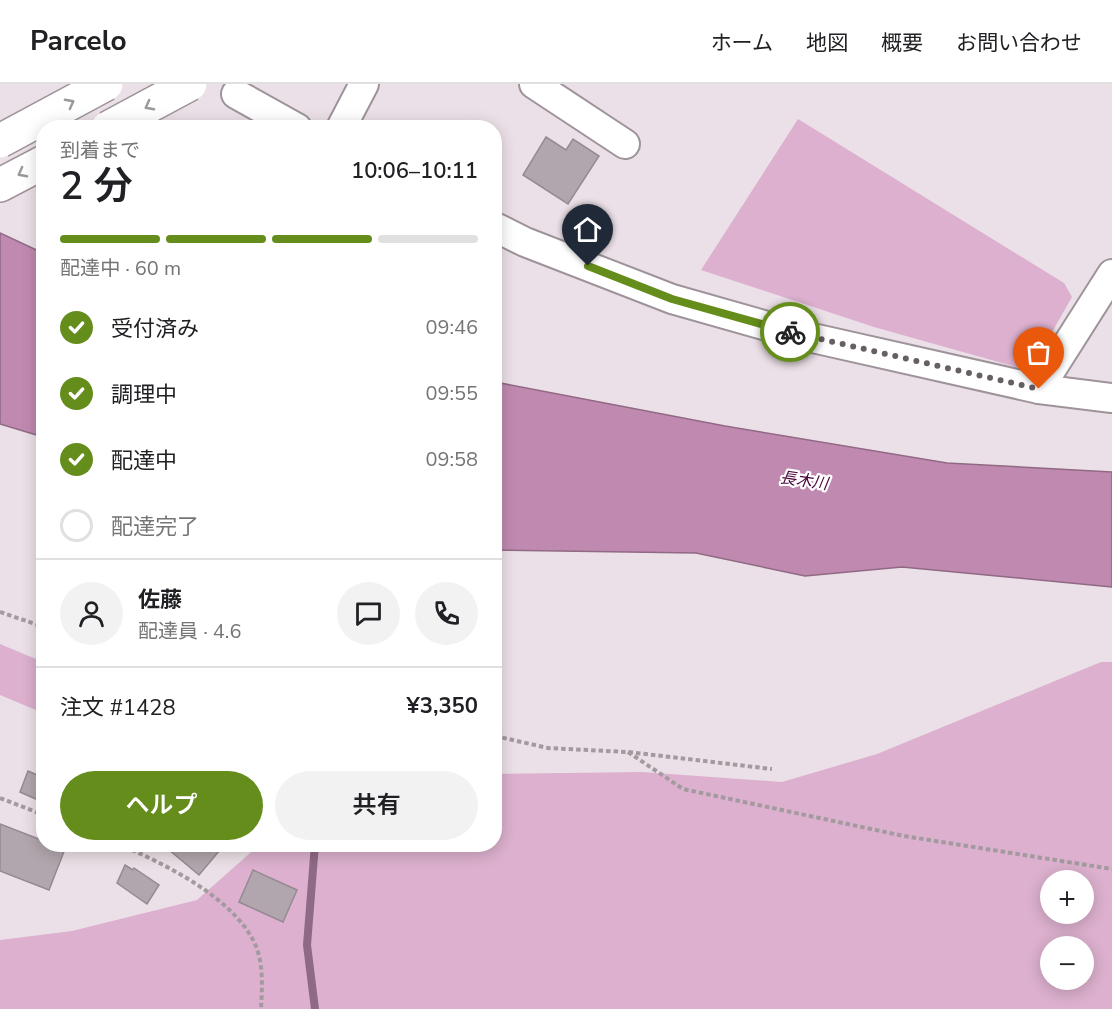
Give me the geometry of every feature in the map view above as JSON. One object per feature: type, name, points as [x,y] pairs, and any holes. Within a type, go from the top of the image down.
[{"type":"street","points":[[39,120],[106,84]]},
{"type":"street","points":[[123,120],[190,84]]},
{"type":"street","points":[[345,120],[364,84]]},
{"type":"street","points":[[534,84],[625,144]]},
{"type":"street","points":[[236,94],[283,120]]},
{"type":"street","points":[[0,141],[36,122]]},
{"type":"street","points":[[0,185],[36,166]]},
{"type":"street","points":[[502,230],[525,242],[672,299],[795,334],[1039,389],[1112,398]]},
{"type":"street","points":[[1039,389],[1112,274]]},
{"type":"path","points":[[0,612],[36,624]]},
{"type":"path","points":[[502,738],[548,748],[628,752],[772,769]]},
{"type":"path","points":[[628,752],[683,789],[904,836],[1112,868]]},
{"type":"path","points":[[0,798],[36,812]]},
{"type":"path","points":[[135,852],[183,875],[231,911],[255,945],[263,981],[261,1009]]},
{"type":"shaded area","points":[[798,119],[1064,283],[1072,297],[1035,362],[1023,369],[874,327],[701,270]]},
{"type":"shaded area","points":[[0,644],[36,659],[36,710],[0,695]]},
{"type":"shaded area","points":[[1101,662],[1112,662],[1112,1009],[0,1009],[0,940],[72,931],[197,900],[251,852],[502,852],[502,774],[642,772],[782,782],[877,754]]},
{"type":"water","points":[[0,233],[36,250],[36,435],[0,424]]},
{"type":"water","name":"長木川","points":[[502,383],[725,426],[947,463],[1112,472],[1112,587],[902,567],[805,576],[696,553],[502,550]]},
{"type":"building","points":[[546,137],[566,150],[573,139],[599,156],[568,204],[523,175]]},
{"type":"building","points":[[28,771],[36,774],[36,799],[20,792]]},
{"type":"building","points":[[0,824],[36,838],[36,852],[64,852],[49,890],[0,871]]},
{"type":"building","points":[[172,852],[218,852],[199,875]]},
{"type":"building","points":[[125,865],[133,870],[134,868],[159,885],[147,904],[117,883]]},
{"type":"building","points":[[253,870],[297,890],[283,922],[239,902]]},
{"type":"waterway","points":[[314,852],[307,945],[315,1009]]},
{"type":"way so far","points":[[790,332],[1039,389]]},
{"type":"route","points":[[588,266],[672,299],[790,332]]}]
